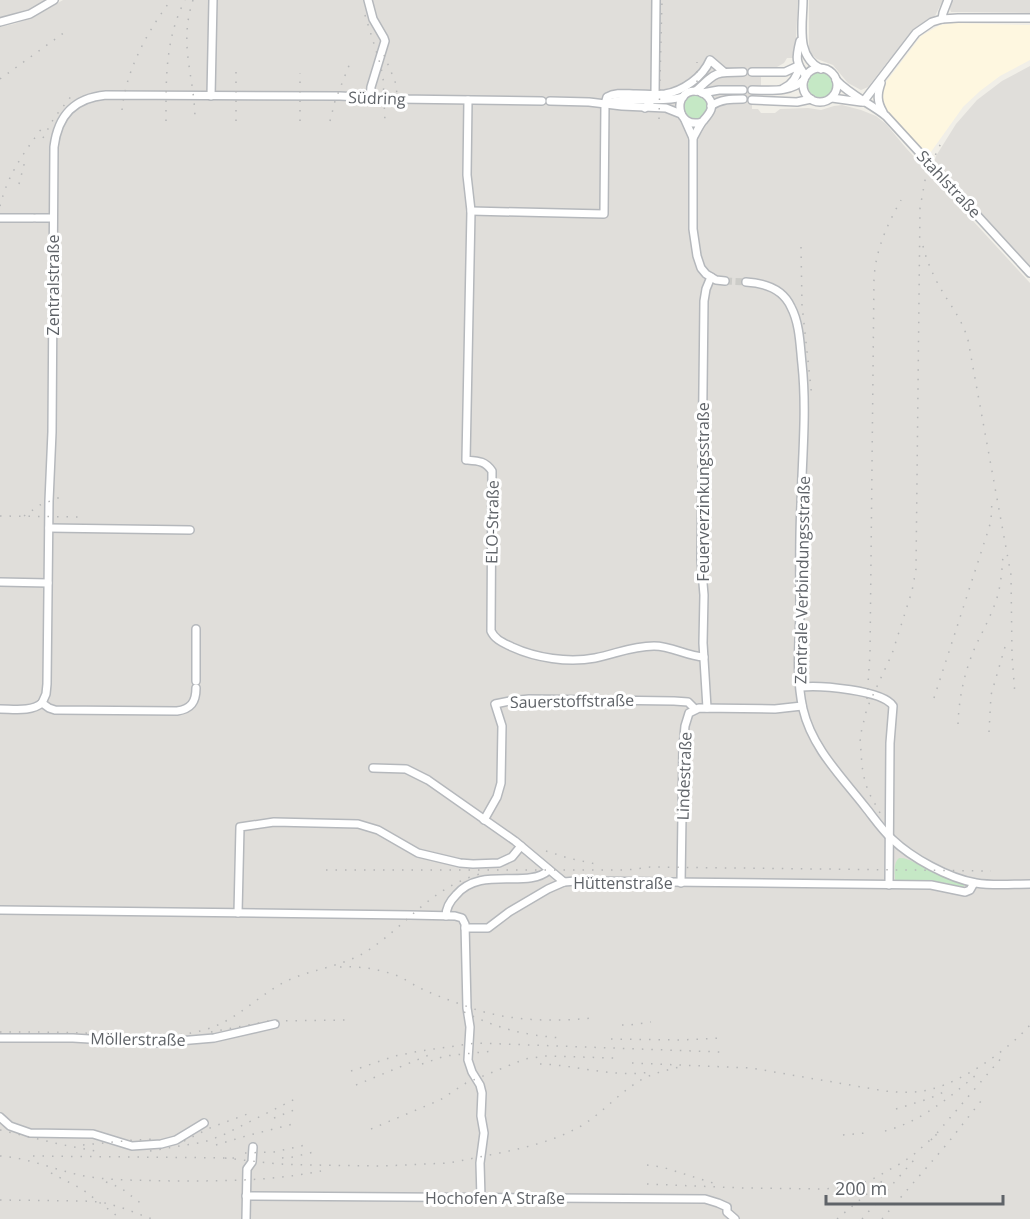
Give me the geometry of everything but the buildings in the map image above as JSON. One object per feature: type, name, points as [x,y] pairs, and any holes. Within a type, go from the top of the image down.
[{"type":"street","points":[[0,22],[30,14],[54,0]]},
{"type":"street","points":[[211,96],[213,0]]},
{"type":"street","points":[[368,0],[371,13],[385,41],[371,87],[370,98]]},
{"type":"street","points":[[645,108],[653,97],[656,0]]},
{"type":"street","points":[[752,100],[797,102],[811,99],[825,102],[832,98],[837,90],[836,80],[831,72],[820,69],[806,57],[802,46],[803,0]]},
{"type":"street","points":[[942,19],[948,0]]},
{"type":"street","points":[[863,102],[916,33],[932,22],[942,19],[1030,18]]},
{"type":"street","points":[[802,36],[798,51],[799,66],[805,78],[805,92],[811,99]]},
{"type":"street","name":"Südring","points":[[653,97],[694,90],[710,60],[724,72]]},
{"type":"street","points":[[752,72],[784,72],[799,66]]},
{"type":"street","points":[[776,90],[789,86],[793,82],[799,66]]},
{"type":"street","points":[[752,90],[792,89],[811,72],[820,69]]},
{"type":"street","points":[[703,71],[710,77]]},
{"type":"street","points":[[725,281],[711,278],[701,268],[697,256],[693,212],[693,138],[679,106],[683,97],[710,77],[724,72],[743,72]]},
{"type":"street","points":[[882,78],[878,96],[881,110],[886,116]]},
{"type":"street","name":"Stahlstraße","points":[[836,80],[850,93],[886,116],[1030,273]]},
{"type":"street","points":[[694,90],[743,90]]},
{"type":"street","points":[[693,138],[702,122],[710,115],[711,106],[707,96],[694,90]]},
{"type":"street","name":"Zentralstraße","points":[[42,703],[47,684],[55,138],[61,122],[77,104],[89,97],[106,94],[211,96]]},
{"type":"street","name":"Südring","points":[[605,104],[607,97],[615,94],[673,100],[683,97]]},
{"type":"street","name":"Südring","points":[[211,96],[589,102],[666,108],[683,117]]},
{"type":"street","name":"Stahlstraße","points":[[832,98],[863,102]]},
{"type":"street","points":[[711,106],[724,100],[743,99]]},
{"type":"street","name":"ELO-Straße","points":[[468,100],[468,175],[471,211],[466,459],[487,464],[492,471],[491,631],[500,641],[522,652],[544,658],[588,659],[622,650],[655,646],[704,657]]},
{"type":"street","points":[[471,211],[604,214],[605,104]]},
{"type":"street","points":[[683,117],[694,123],[702,122]]},
{"type":"street","points":[[0,218],[53,218]]},
{"type":"street","name":"Feuerverzinkungsstraße","points":[[707,708],[701,545],[704,301],[711,278]]},
{"type":"street","name":"Zentrale Verbindungsstraße","points":[[746,282],[762,284],[780,293],[792,307],[797,323],[804,385],[799,654],[802,706],[816,743],[890,837],[904,849],[928,864],[974,883],[1030,884]]},
{"type":"street","points":[[48,528],[190,530]]},
{"type":"street","points":[[0,582],[48,583]]},
{"type":"street","points":[[0,709],[34,708],[42,703],[55,710],[185,710],[195,701],[196,629]]},
{"type":"street","points":[[801,687],[822,686],[858,692],[885,699],[893,706],[890,743],[889,885]]},
{"type":"street","name":"Sauerstoffstraße","points":[[484,820],[495,803],[501,783],[502,726],[495,704],[519,699],[674,701],[688,702],[695,709]]},
{"type":"street","name":"Lindestraße","points":[[681,883],[683,736],[688,714],[695,709],[707,708],[775,709],[802,706]]},
{"type":"street","points":[[373,768],[409,770],[428,780],[521,846],[549,870]]},
{"type":"street","points":[[238,913],[240,827],[274,822],[358,824],[378,830],[418,853],[460,864],[499,862],[512,857],[521,846]]},
{"type":"street","name":"Hüttenstraße","points":[[446,916],[449,903],[461,889],[470,884],[495,879],[537,877],[549,870],[564,882],[938,885],[965,892],[970,890],[974,883]]},
{"type":"street","points":[[465,928],[488,928],[527,901],[564,882]]},
{"type":"street","points":[[0,910],[462,918],[465,924],[467,1008],[470,1027],[468,1060],[482,1094],[481,1116],[484,1139],[480,1163],[481,1198]]},
{"type":"street","name":"Möllerstraße","points":[[0,1038],[74,1038],[155,1043],[214,1038],[274,1024]]},
{"type":"street","points":[[0,1118],[10,1126],[30,1133],[93,1134],[132,1146],[161,1144],[176,1140],[204,1123]]},
{"type":"street","points":[[246,1219],[247,1169],[252,1162],[253,1147]]},
{"type":"street","name":"Hochofen A Straße","points":[[246,1196],[705,1199],[727,1208],[735,1219]]},
{"type":"shaded area","points":[[0,0],[47,0],[25,12],[0,17]]},
{"type":"shaded area","points":[[63,0],[798,0],[795,58],[787,58],[777,67],[752,67],[752,77],[761,77],[761,86],[752,86],[752,109],[758,109],[761,113],[775,113],[780,109],[821,110],[842,105],[876,116],[886,124],[1030,283],[1030,1219],[0,1219],[0,27],[34,17]]},
{"type":"shaded area","points":[[809,0],[943,0],[935,16],[911,35],[868,87],[861,90],[848,83],[833,65],[817,59],[809,52]]},
{"type":"shaded area","points":[[951,0],[1030,0],[1030,13],[951,12]]},
{"type":"shaded area","points":[[954,23],[1030,25],[1030,60],[1000,76],[963,107],[928,156],[884,109],[881,96],[886,82],[921,36],[940,25]]},
{"type":"shaded area","points":[[1030,66],[1030,267],[934,163],[956,124],[977,100],[1002,81]]},
{"type":"green space","points":[[821,72],[830,76],[834,85],[830,94],[821,98],[812,94],[808,85],[812,76]]},
{"type":"green space","points":[[691,95],[701,95],[708,102],[708,112],[701,119],[691,119],[684,112],[684,102]]},
{"type":"green space","points":[[899,858],[925,866],[964,886],[963,888],[933,881],[896,881],[895,865]]},
{"type":"tunnel","points":[[725,281],[746,282]]},
{"type":"railway","points":[[122,110],[128,80],[139,52],[171,0]]},
{"type":"railway","points":[[166,121],[170,44],[185,0]]},
{"type":"railway","points":[[193,0],[187,32],[187,47],[195,121]]},
{"type":"railway","points":[[659,119],[662,0]]},
{"type":"railway","points":[[365,15],[383,76],[385,122]]},
{"type":"railway","points":[[0,79],[65,32]]},
{"type":"railway","points":[[384,55],[395,81],[399,106]]},
{"type":"railway","points":[[697,62],[697,82]]},
{"type":"railway","points":[[330,121],[350,63]]},
{"type":"railway","points":[[236,72],[236,121]]},
{"type":"railway","points":[[300,73],[300,121]]},
{"type":"railway","points":[[43,138],[54,118],[73,94]]},
{"type":"railway","points":[[0,206],[12,174],[42,128]]},
{"type":"railway","points":[[880,813],[865,782],[860,737],[867,708],[892,654],[912,591],[916,569],[920,208],[926,175],[941,143]]},
{"type":"railway","points":[[19,184],[26,157]]},
{"type":"railway","points":[[867,699],[870,654],[874,278],[883,238],[901,200]]},
{"type":"railway","points":[[923,246],[935,278],[958,317],[968,340],[1011,575],[1015,695]]},
{"type":"railway","points":[[801,247],[802,305],[812,398]]},
{"type":"railway","points":[[24,516],[40,505],[63,496]]},
{"type":"railway","points":[[934,698],[991,521],[992,499]]},
{"type":"railway","points":[[0,516],[85,517]]},
{"type":"railway","points":[[958,724],[961,693],[966,673],[996,601],[1003,555]]},
{"type":"railway","points":[[989,732],[991,695],[1007,640]]},
{"type":"railway","points":[[546,851],[596,864]]},
{"type":"railway","points":[[326,870],[627,870],[650,867],[991,871]]},
{"type":"railway","points":[[0,1032],[154,1037],[191,1033],[213,1027],[233,1017],[291,979],[364,953],[432,898],[462,880],[480,874]]},
{"type":"railway","points":[[340,967],[377,970],[401,977],[446,999],[488,1013],[548,1020],[592,1018]]},
{"type":"railway","points":[[464,1012],[511,1030],[562,1038]]},
{"type":"railway","points":[[211,1032],[269,1021],[348,1020]]},
{"type":"railway","points":[[622,1025],[651,1022]]},
{"type":"railway","points":[[632,1063],[751,1068],[885,1091],[915,1092],[945,1085],[972,1071],[998,1054],[1030,1025]]},
{"type":"railway","points":[[611,1039],[723,1038]]},
{"type":"railway","points":[[351,1071],[395,1056],[476,1043],[721,1052]]},
{"type":"railway","points":[[422,1064],[445,1056],[493,1051]]},
{"type":"railway","points":[[356,1085],[429,1055]]},
{"type":"railway","points":[[371,1129],[440,1100],[466,1083],[525,1059],[545,1056],[615,1058]]},
{"type":"railway","points":[[931,1140],[1003,1056]]},
{"type":"railway","points":[[540,1064],[622,1073],[650,1072]]},
{"type":"railway","points":[[225,1158],[278,1164],[382,1166],[460,1161],[522,1148],[567,1133],[602,1111],[641,1080],[679,1067]]},
{"type":"railway","points":[[885,1131],[922,1115],[976,1075]]},
{"type":"railway","points":[[896,1109],[944,1092]]},
{"type":"railway","points":[[882,1219],[985,1096]]},
{"type":"railway","points":[[150,1151],[204,1142],[295,1099]]},
{"type":"railway","points":[[274,1118],[299,1108]]},
{"type":"railway","points":[[184,1141],[212,1127],[253,1112]]},
{"type":"railway","points":[[216,1145],[297,1123]]},
{"type":"railway","points":[[0,1130],[95,1151]]},
{"type":"railway","points":[[843,1135],[865,1133]]},
{"type":"railway","points":[[647,1184],[743,1188],[849,1187],[871,1180],[898,1165],[937,1134]]},
{"type":"railway","points":[[83,1145],[155,1139]]},
{"type":"railway","points":[[245,1153],[274,1152],[310,1144]]},
{"type":"railway","points":[[282,1158],[318,1151]]},
{"type":"railway","points":[[0,1156],[23,1159],[90,1177],[121,1180],[247,1180],[321,1171]]},
{"type":"railway","points":[[33,1156],[234,1158]]},
{"type":"railway","points":[[862,1219],[914,1160]]},
{"type":"railway","points":[[647,1165],[662,1167],[713,1183]]},
{"type":"railway","points":[[51,1173],[82,1189],[121,1219]]},
{"type":"railway","points":[[837,1219],[887,1177]]},
{"type":"railway","points":[[106,1182],[121,1188],[143,1205]]},
{"type":"railway","points":[[0,1200],[101,1202],[152,1219]]}]
